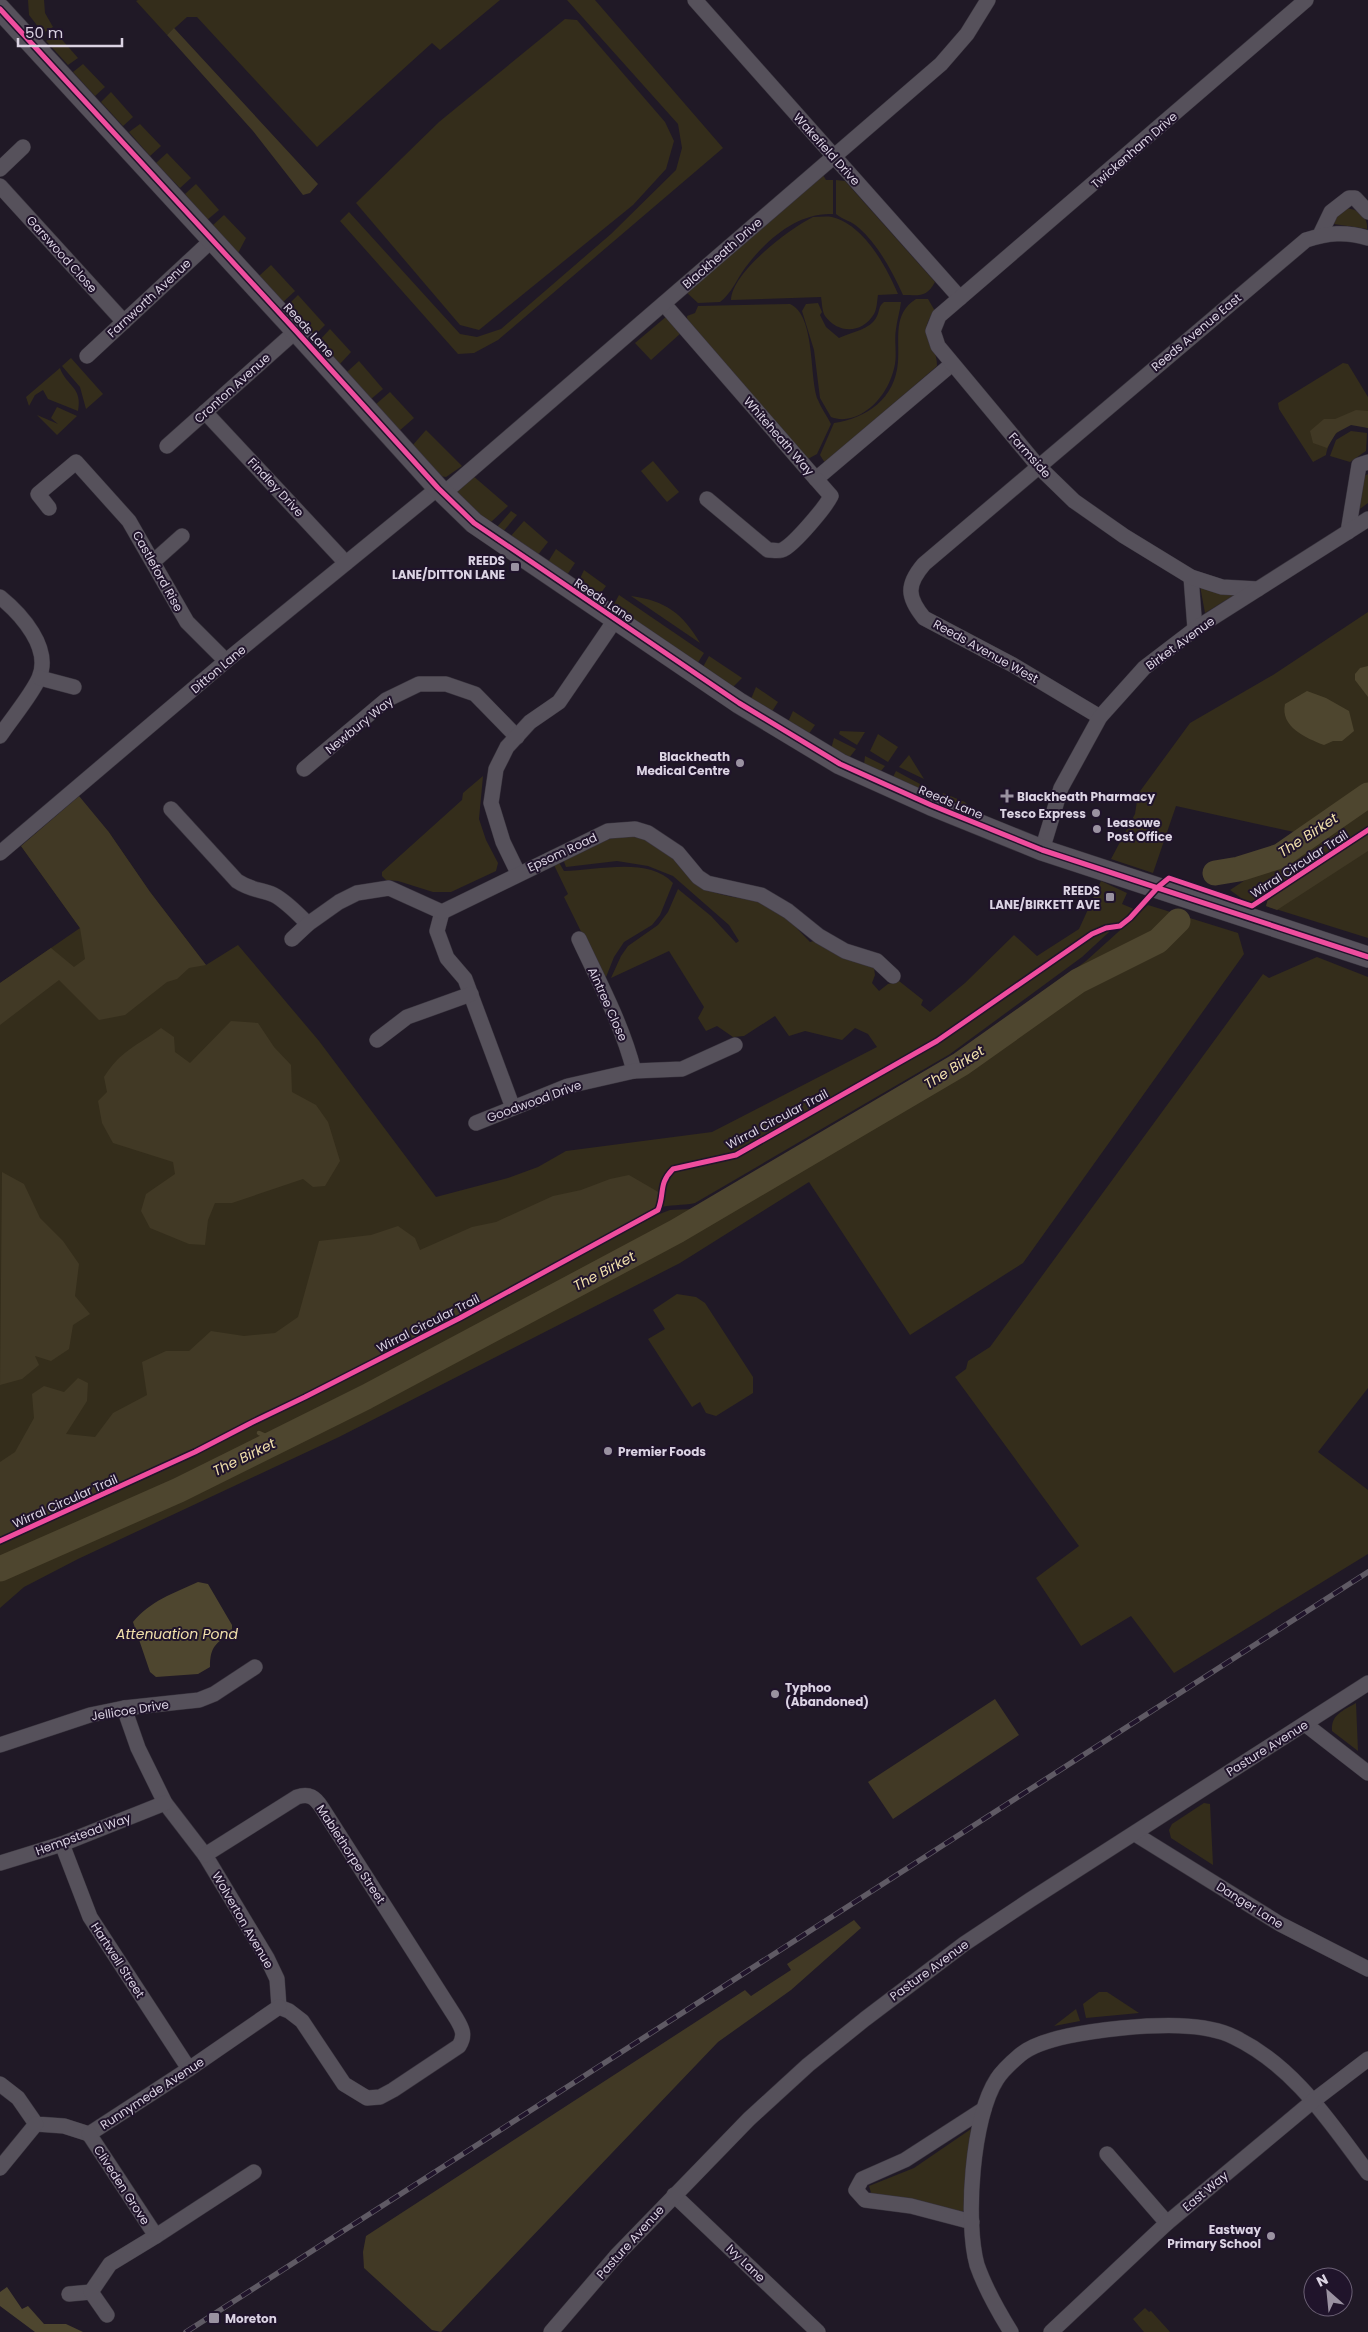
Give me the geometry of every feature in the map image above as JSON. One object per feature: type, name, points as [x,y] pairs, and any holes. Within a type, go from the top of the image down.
[{"type":"street","name":"Wakefield Drive","points":[[695,0],[960,298]]},
{"type":"street","name":"Blackheath Drive","points":[[440,491],[664,304],[955,50],[988,0]]},
{"type":"street","name":"Twickenham Drive","points":[[960,298],[1306,0]]},
{"type":"street","name":"Reeds Lane","points":[[0,9],[296,331],[440,491],[474,523],[739,703],[840,764],[931,805],[1042,850],[1368,957]]},
{"type":"street","points":[[0,169],[23,148]]},
{"type":"street","name":"Garswood Close","points":[[0,186],[124,322]]},
{"type":"street","points":[[1320,235],[1331,212],[1349,198],[1355,198],[1368,212]]},
{"type":"street","name":"Reeds Avenue East","points":[[1038,466],[1306,240],[1320,235],[1351,233],[1368,238]]},
{"type":"street","name":"Farnworth Avenue","points":[[87,356],[212,240]]},
{"type":"street","name":"Farmside","points":[[960,298],[939,316],[933,331],[938,346],[1038,466],[1074,501],[1124,536],[1191,577],[1222,587],[1258,589]]},
{"type":"street","name":"Whiteheath Way","points":[[664,304],[816,479],[952,364]]},
{"type":"street","name":"Cronton Avenue","points":[[167,446],[296,331]]},
{"type":"street","name":"Findley Drive","points":[[206,412],[346,563]]},
{"type":"street","name":"Castleford Rise","points":[[48,508],[38,494],[76,462],[129,521],[154,561],[180,612],[226,661]]},
{"type":"street","points":[[1348,532],[1359,466],[1368,462]]},
{"type":"street","name":"Reeds Avenue West","points":[[1038,466],[924,564],[914,576],[910,592],[915,606],[924,618],[1013,665],[1100,718]]},
{"type":"street","points":[[707,499],[768,550],[783,550],[825,508],[831,496],[816,479]]},
{"type":"street","name":"Ditton Lane","points":[[0,853],[226,661],[346,563],[440,491]]},
{"type":"street","name":"Birket Avenue","points":[[1042,850],[1061,788],[1100,718],[1144,668],[1195,629],[1368,519]]},
{"type":"street","points":[[154,561],[182,536]]},
{"type":"street","points":[[1191,577],[1195,629]]},
{"type":"street","points":[[0,596],[17,610],[40,649],[40,678],[0,736]]},
{"type":"street","name":"Epsom Road","points":[[615,620],[559,702],[530,722],[507,747],[496,769],[491,803],[502,842],[518,873],[608,831],[635,829],[648,833],[678,852],[698,877],[708,883],[761,895],[788,911],[819,936],[845,951],[877,961],[892,976]]},
{"type":"street","points":[[40,678],[74,687]]},
{"type":"street","name":"Newbury Way","points":[[304,770],[386,700],[419,684],[446,684],[475,694],[517,737]]},
{"type":"street","points":[[171,809],[237,881],[249,889],[274,895],[294,910],[308,924]]},
{"type":"street","points":[[442,912],[518,873]]},
{"type":"street","points":[[292,939],[308,924],[339,902],[357,893],[389,888],[442,912]]},
{"type":"street","points":[[442,912],[438,931],[447,958],[465,979],[513,1108]]},
{"type":"street","name":"Aintree Close","points":[[578,939],[616,1018],[627,1045],[634,1070]]},
{"type":"street","points":[[377,1040],[407,1017],[471,994]]},
{"type":"street","name":"Goodwood Drive","points":[[476,1123],[568,1086],[634,1070],[682,1068],[735,1045]]},
{"type":"street","name":"Jellicoe Drive","points":[[0,1745],[90,1715],[124,1708],[199,1700],[214,1694],[255,1667]]},
{"type":"street","name":"Pasture Avenue","points":[[551,2332],[618,2254],[748,2119],[808,2065],[886,2002],[964,1944],[1135,1834],[1210,1783],[1368,1684]]},
{"type":"street","name":"Wolverton Avenue","points":[[124,1708],[138,1748],[165,1803],[205,1856],[270,1965],[277,1980],[280,1994],[279,2007]]},
{"type":"street","points":[[1305,1724],[1368,1773]]},
{"type":"street","name":"Mablethorpe Street","points":[[205,1856],[297,1797],[305,1794],[312,1796],[322,1808],[456,2018],[464,2034],[459,2046],[393,2090],[380,2097],[367,2098],[344,2084],[302,2021],[289,2011],[279,2007]]},
{"type":"street","name":"Hempstead Way","points":[[0,1863],[62,1844],[165,1803]]},
{"type":"street","name":"Danger Lane","points":[[1135,1834],[1280,1924],[1368,1969]]},
{"type":"street","name":"Hartwell Street","points":[[62,1844],[90,1917],[189,2069]]},
{"type":"street","name":"Runnymede Avenue","points":[[36,2124],[64,2126],[89,2134],[189,2069],[279,2007]]},
{"type":"street","points":[[1011,2332],[994,2303],[977,2264],[972,2222],[974,2166],[984,2109],[997,2079],[1021,2053],[1053,2039],[1100,2030],[1141,2026],[1181,2026],[1233,2036],[1269,2058],[1290,2074],[1368,2172]]},
{"type":"street","name":"East Way","points":[[1051,2332],[1167,2222],[1313,2101],[1368,2059]]},
{"type":"street","points":[[0,2084],[18,2098],[36,2124],[0,2168]]},
{"type":"street","points":[[972,2222],[911,2206],[865,2200],[856,2190],[862,2179],[905,2160],[984,2109]]},
{"type":"street","name":"Cliveden Grove","points":[[89,2134],[156,2236]]},
{"type":"street","points":[[1108,2154],[1167,2222]]},
{"type":"street","name":"Cliveden Grove","points":[[92,2292],[110,2264],[254,2172]]},
{"type":"street","name":"Ivy Lane","points":[[674,2194],[818,2332]]},
{"type":"street","points":[[68,2294],[92,2292],[107,2315]]},
{"type":"shaded area","points":[[28,0],[44,0],[45,13],[53,27],[43,33],[29,15]]},
{"type":"shaded area","points":[[500,0],[440,50],[432,43],[317,147],[197,17],[187,17],[167,35],[136,1]]},
{"type":"shaded area","points":[[567,0],[595,0],[723,148],[498,340],[474,353],[458,354],[340,221],[349,212],[460,334],[477,337],[501,329],[611,234],[676,170],[682,148],[678,124]]},
{"type":"shaded area","points":[[565,19],[577,20],[665,122],[674,141],[666,169],[633,205],[479,330],[460,325],[356,203],[439,122]]},
{"type":"shaded area","points":[[174,28],[318,184],[310,193],[303,195],[253,131],[167,35]]},
{"type":"shaded area","points":[[56,33],[78,58],[68,65],[46,41]]},
{"type":"shaded area","points":[[83,64],[105,87],[95,96],[73,72]]},
{"type":"shaded area","points":[[111,92],[133,117],[123,126],[101,102]]},
{"type":"shaded area","points":[[140,124],[161,146],[150,156],[129,132]]},
{"type":"shaded area","points":[[167,153],[191,178],[180,188],[156,163]]},
{"type":"shaded area","points":[[823,175],[826,180],[833,180],[833,214],[807,218],[783,230],[753,258],[731,291],[720,302],[698,303],[685,291]]},
{"type":"shaded area","points":[[836,180],[845,181],[935,282],[929,291],[918,295],[903,295],[890,268],[873,243],[856,226],[836,214]]},
{"type":"shaded area","points":[[196,184],[219,210],[207,220],[185,194]]},
{"type":"shaded area","points":[[1343,208],[1352,209],[1360,213],[1365,219],[1367,229],[1334,224],[1337,213]]},
{"type":"shaded area","points":[[224,215],[246,238],[238,253],[213,225]]},
{"type":"shaded area","points":[[813,217],[832,217],[844,221],[864,237],[880,259],[898,294],[878,295],[874,314],[869,321],[857,328],[843,329],[830,322],[824,314],[821,297],[731,300],[734,289],[741,277],[763,252],[790,231]]},
{"type":"shaded area","points":[[271,265],[295,291],[283,302],[259,276]]},
{"type":"shaded area","points":[[298,295],[325,325],[314,336],[287,306]]},
{"type":"shaded area","points":[[916,299],[928,299],[935,311],[929,319],[927,333],[937,366],[825,463],[820,455],[834,423],[858,417],[868,411],[885,396],[891,386],[896,375],[898,362],[900,319],[908,305]]},
{"type":"shaded area","points":[[884,302],[901,302],[895,333],[895,364],[891,379],[879,399],[861,414],[846,419],[831,417],[820,398],[814,350],[802,311],[806,304],[818,303],[822,312],[820,315],[826,327],[839,338],[866,328],[874,321]]},
{"type":"shaded area","points":[[790,304],[798,310],[804,321],[808,334],[815,390],[819,403],[831,424],[817,454],[806,460],[688,325],[687,316],[695,313],[698,306]]},
{"type":"shaded area","points":[[667,316],[682,332],[651,360],[635,343]]},
{"type":"shaded area","points":[[330,329],[351,352],[339,365],[318,342]]},
{"type":"shaded area","points":[[71,358],[103,394],[86,409],[80,387],[62,366]]},
{"type":"shaded area","points":[[359,361],[383,389],[371,399],[347,372]]},
{"type":"shaded area","points":[[1343,363],[1348,364],[1368,397],[1368,428],[1353,425],[1341,429],[1331,441],[1326,455],[1313,462],[1279,409],[1278,403]]},
{"type":"shaded area","points":[[60,368],[76,392],[79,403],[78,411],[48,399],[43,390],[35,395],[29,406],[26,397]]},
{"type":"shaded area","points":[[390,392],[414,418],[399,431],[375,405]]},
{"type":"shaded area","points":[[57,407],[77,416],[57,435],[37,415],[58,424],[51,418]]},
{"type":"shaded area","points":[[1356,410],[1368,411],[1368,428],[1351,425],[1336,433],[1327,448],[1313,443],[1310,431],[1324,419],[1335,419]]},
{"type":"shaded area","points":[[426,430],[462,466],[446,477],[439,476],[412,446]]},
{"type":"shaded area","points":[[1351,431],[1367,433],[1366,451],[1350,462],[1330,456],[1336,440]]},
{"type":"shaded area","points":[[653,461],[679,492],[667,502],[641,471]]},
{"type":"shaded area","points":[[1368,474],[1368,503],[1357,511],[1362,477]]},
{"type":"shaded area","points":[[472,475],[508,506],[490,523],[460,500],[457,490]]},
{"type":"shaded area","points":[[511,511],[517,515],[502,533],[497,527]]},
{"type":"shaded area","points":[[524,521],[548,542],[537,556],[510,537]]},
{"type":"shaded area","points":[[556,549],[575,563],[567,575],[548,562]]},
{"type":"shaded area","points":[[584,570],[606,586],[598,597],[578,583]]},
{"type":"shaded area","points":[[1200,586],[1210,591],[1234,595],[1205,613]]},
{"type":"shaded area","points":[[619,595],[704,653],[697,664],[612,608]]},
{"type":"shaded area","points":[[631,596],[654,601],[672,610],[687,624],[700,643]]},
{"type":"shaded area","points":[[1368,612],[1368,830],[1252,906],[1230,890],[1305,841],[1303,834],[1176,806],[1153,873],[1111,859],[1135,814],[1138,794],[1190,723],[1273,675]]},
{"type":"shaded area","points":[[709,656],[742,678],[732,688],[703,667]]},
{"type":"shaded area","points":[[756,687],[778,702],[771,713],[751,699]]},
{"type":"shaded area","points":[[793,711],[815,725],[808,735],[788,722]]},
{"type":"shaded area","points":[[840,731],[865,732],[857,745],[839,734]]},
{"type":"shaded area","points":[[878,734],[898,747],[888,762],[870,751]]},
{"type":"shaded area","points":[[834,738],[856,749],[849,758],[831,749]]},
{"type":"shaded area","points":[[909,755],[924,779],[899,767]]},
{"type":"shaded area","points":[[865,756],[885,766],[881,771],[864,765]]},
{"type":"shaded area","points":[[896,771],[920,784],[919,789],[893,777]]},
{"type":"shaded area","points":[[483,776],[479,819],[486,840],[498,863],[496,871],[451,892],[433,892],[398,881],[386,880],[382,876],[382,872],[462,800],[463,793]]},
{"type":"shaded area","points":[[943,793],[965,802],[969,807],[942,797]]},
{"type":"shaded area","points":[[79,796],[108,831],[150,892],[206,965],[189,968],[177,979],[167,982],[125,1015],[99,1020],[59,980],[0,1025],[0,983],[51,948],[74,967],[85,959],[80,928],[21,846]]},
{"type":"shaded area","points":[[108,831],[150,892],[206,965],[238,945],[319,1041],[436,1197],[508,1178],[538,1167],[566,1151],[712,1132],[877,1047],[868,1034],[855,1028],[842,1040],[805,1031],[789,1036],[775,1016],[744,1036],[733,1037],[717,1026],[706,1031],[698,1018],[704,1007],[669,951],[611,978],[628,946],[658,925],[668,912],[678,889],[711,916],[736,943],[739,941],[729,925],[673,876],[648,866],[617,861],[566,867],[563,859],[590,846],[616,838],[629,837],[642,838],[655,844],[669,853],[700,886],[713,892],[756,901],[770,906],[788,920],[810,942],[817,940],[874,968],[875,975],[872,983],[879,991],[888,984],[899,981],[923,1000],[921,1005],[930,1012],[965,983],[1014,935],[1037,956],[1079,929],[1101,881],[1127,893],[1122,904],[1134,909],[1082,957],[950,1054],[695,1203],[658,1208],[459,1316],[194,1450],[0,1538],[0,983],[80,928],[21,846]]},
{"type":"shaded area","points":[[1368,834],[1368,938],[1266,906],[1268,899]]},
{"type":"shaded area","points":[[1368,834],[1368,851],[1277,910],[1266,906],[1268,899]]},
{"type":"shaded area","points":[[558,861],[564,871],[636,867],[662,875],[673,883],[660,915],[652,925],[624,942],[614,957],[606,977],[600,970],[564,897],[568,894],[554,865]]},
{"type":"shaded area","points":[[1148,905],[1238,933],[1244,954],[1023,1263],[910,1335],[809,1182],[680,1263],[339,1437],[78,1559],[24,1587],[0,1608],[0,1544],[160,1472],[365,1370],[657,1215],[670,1210],[694,1209],[952,1059],[1086,961]]},
{"type":"shaded area","points":[[1317,957],[1368,977],[1368,1388],[1318,1452],[1368,1490],[1368,1554],[1174,1673],[1131,1616],[1081,1646],[1036,1578],[1079,1546],[955,1377],[966,1369],[968,1361],[990,1347],[1263,974],[1269,978]]},
{"type":"shaded area","points":[[231,1021],[258,1023],[274,1047],[291,1065],[292,1092],[316,1105],[328,1122],[340,1161],[325,1186],[313,1187],[303,1179],[232,1203],[215,1203],[208,1220],[205,1245],[189,1244],[150,1228],[141,1211],[146,1194],[175,1174],[173,1162],[113,1143],[102,1123],[98,1101],[107,1092],[104,1077],[110,1068],[123,1054],[161,1028],[174,1037],[175,1052],[190,1063]]},
{"type":"shaded area","points":[[2,1172],[24,1184],[40,1218],[63,1241],[79,1264],[75,1296],[90,1314],[73,1325],[69,1349],[51,1361],[35,1356],[39,1365],[22,1379],[0,1385]]},
{"type":"shaded area","points":[[629,1175],[660,1193],[658,1208],[459,1316],[194,1450],[0,1538],[0,1462],[15,1452],[34,1418],[32,1394],[44,1386],[64,1392],[78,1378],[88,1383],[87,1401],[66,1434],[95,1437],[113,1413],[147,1395],[142,1362],[166,1351],[189,1351],[211,1331],[244,1336],[275,1333],[298,1317],[319,1241],[371,1235],[398,1226],[415,1238],[420,1250],[472,1227],[496,1222],[553,1196],[581,1190],[610,1179]]},
{"type":"shaded area","points":[[677,1294],[696,1297],[705,1303],[753,1377],[753,1393],[716,1416],[706,1413],[700,1402],[692,1407],[648,1339],[665,1329],[653,1310]]},
{"type":"shaded area","points":[[995,1699],[1019,1735],[893,1819],[868,1782]]},
{"type":"shaded area","points":[[1356,1703],[1358,1751],[1332,1731],[1332,1725],[1336,1717]]},
{"type":"shaded area","points":[[1204,1803],[1210,1804],[1213,1865],[1171,1838],[1169,1830],[1172,1824]]},
{"type":"shaded area","points":[[854,1920],[861,1928],[791,1990],[718,2042],[441,2332],[432,2330],[364,2268],[363,2252],[366,2236],[745,1990],[751,1996],[791,1970],[787,1964]]},
{"type":"shaded area","points":[[1099,1992],[1107,1992],[1139,2013],[1086,2018],[1083,2004]]},
{"type":"shaded area","points":[[1076,2009],[1080,2021],[1054,2026]]},
{"type":"shaded area","points":[[971,2129],[964,2210],[960,2213],[895,2196],[872,2196],[869,2186],[914,2168]]},
{"type":"shaded area","points":[[1145,2308],[1149,2312],[1151,2311],[1170,2332],[1144,2332],[1133,2319]]},
{"type":"water","points":[[1368,666],[1368,697],[1355,680],[1355,674],[1360,668]]},
{"type":"water","points":[[1307,691],[1326,698],[1349,711],[1354,731],[1342,741],[1333,741],[1324,745],[1302,735],[1290,725],[1286,719],[1285,704]]},
{"type":"water","name":"Attenuation Pond","points":[[198,1582],[208,1584],[232,1625],[232,1631],[215,1646],[211,1654],[210,1667],[198,1674],[156,1677],[150,1672],[133,1622],[155,1603]]},
{"type":"water","points":[[7,2287],[22,2309],[28,2306],[44,2324],[66,2324],[83,2332],[35,2332],[0,2306],[0,2292]]},
{"type":"waterway","name":"The Birket","points":[[1215,873],[1239,869],[1280,856],[1368,795]]},
{"type":"waterway","name":"The Birket","points":[[0,1569],[179,1490],[366,1397],[677,1231],[961,1064],[1078,981],[1158,941],[1178,921]]},
{"type":"waterway","points":[[259,1433],[277,1441]]},
{"type":"railway","points":[[186,2332],[1368,1572]]},
{"type":"cycle path","points":[[0,9],[438,488],[474,523],[739,703],[840,764],[931,805],[1042,850],[1368,957]]},
{"type":"cycle path","name":"Wirral Circular Trail","points":[[0,1541],[195,1452],[305,1397],[460,1318],[658,1210],[665,1179],[673,1169],[736,1155],[937,1041],[1092,934],[1106,928],[1120,926],[1169,878],[1252,906],[1368,830]]},
{"type":"place","name":"REEDS LANE/DITTON LANE","points":[[515,567]]},
{"type":"place","name":"Blackheath Medical Centre","points":[[740,763]]},
{"type":"place","name":"Blackheath Pharmacy","points":[[1007,796]]},
{"type":"place","name":"Tesco Express","points":[[1096,813]]},
{"type":"place","name":"Leasowe Post Office","points":[[1097,829]]},
{"type":"place","name":"REEDS LANE/BIRKETT AVE","points":[[1110,897]]},
{"type":"place","name":"Premier Foods","points":[[608,1451]]},
{"type":"place","name":"Typhoo (Abandoned)","points":[[775,1694]]},
{"type":"place","name":"Eastway Primary School","points":[[1271,2236]]},
{"type":"place","name":"Moreton","points":[[214,2318]]}]
